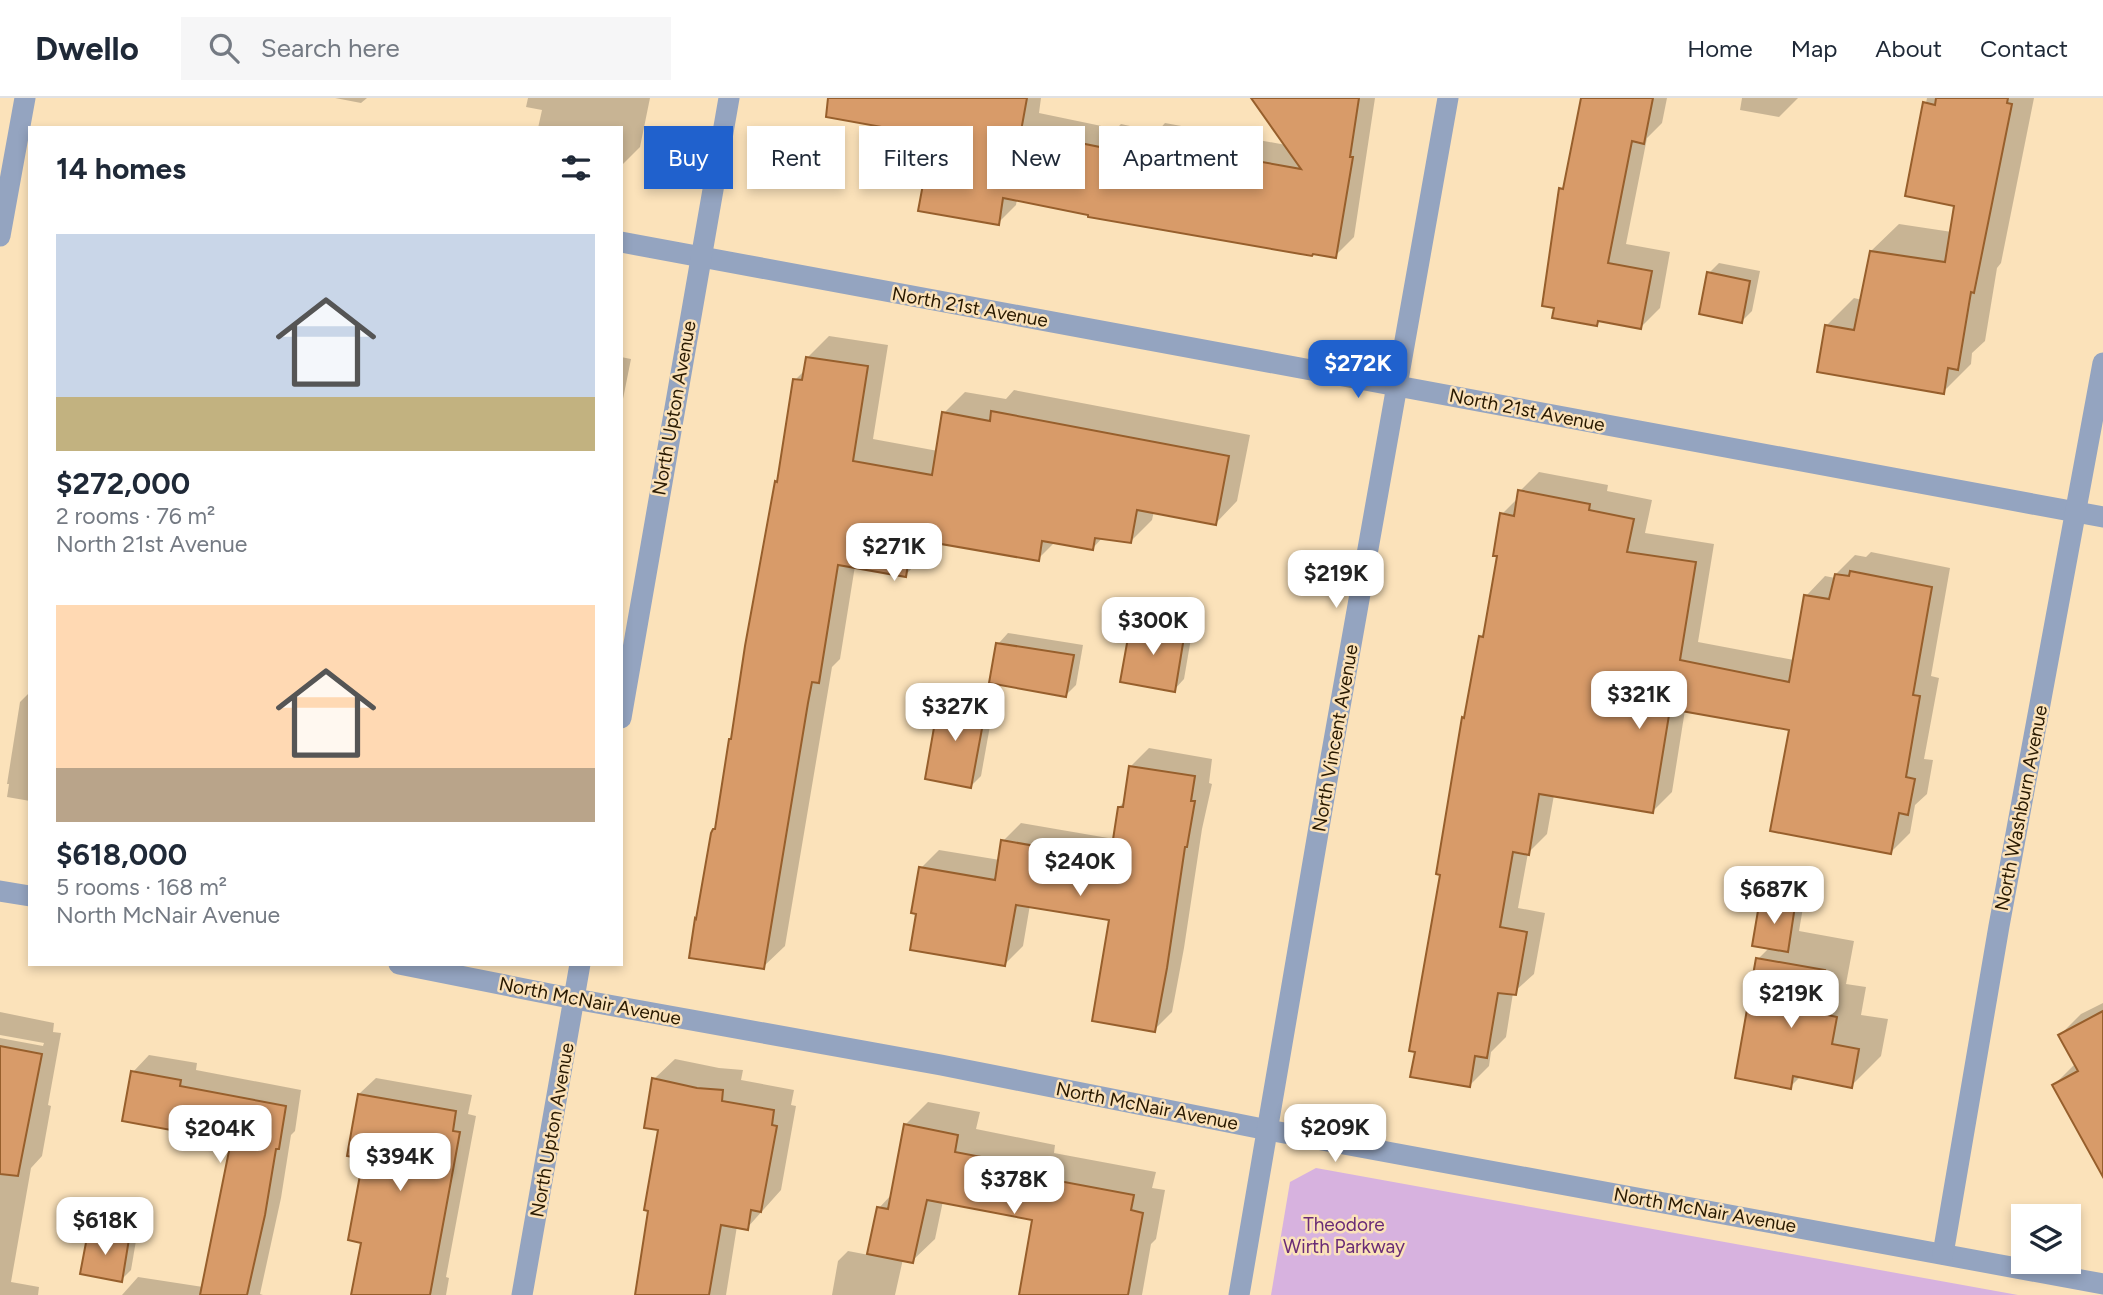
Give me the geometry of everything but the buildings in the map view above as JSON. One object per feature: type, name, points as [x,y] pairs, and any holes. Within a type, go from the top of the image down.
[{"type":"street","points":[[0,236],[17,129],[25,98]]},
{"type":"street","name":"North Upton Avenue","points":[[623,707],[729,98]]},
{"type":"street","name":"North Vincent Avenue","points":[[1239,1295],[1448,98]]},
{"type":"street","name":"North 21st Avenue","points":[[623,242],[2103,517]]},
{"type":"street","name":"North Washburn Avenue","points":[[1943,1254],[1998,926],[2103,363]]},
{"type":"street","points":[[0,891],[28,896]]},
{"type":"street","name":"North McNair Avenue","points":[[409,966],[941,1065],[1268,1130],[2103,1284]]},
{"type":"street","name":"North Upton Avenue","points":[[522,1295],[580,966]]},
{"type":"green space","name":"Theodore Wirth Parkway","points":[[1316,1168],[2018,1295],[1271,1295],[1290,1182]]}]
